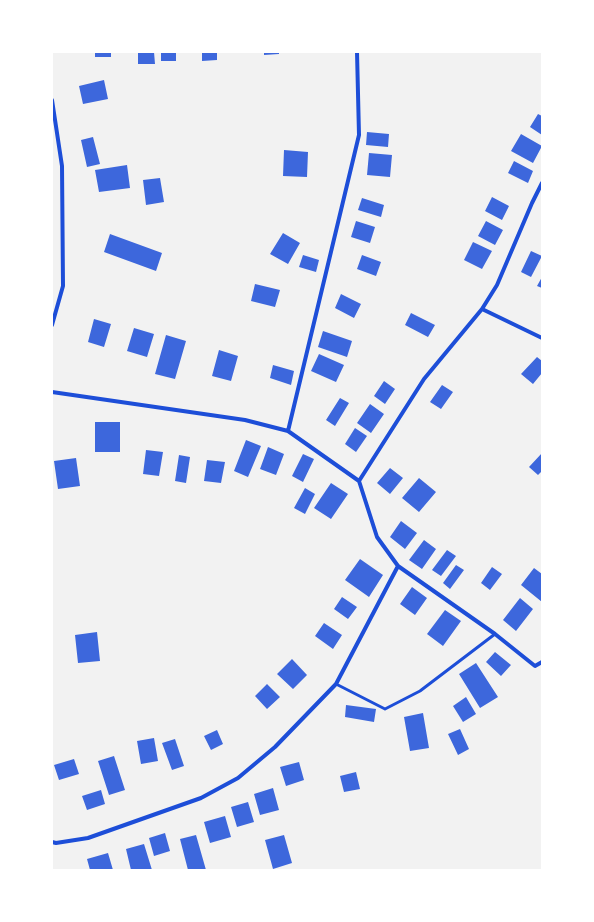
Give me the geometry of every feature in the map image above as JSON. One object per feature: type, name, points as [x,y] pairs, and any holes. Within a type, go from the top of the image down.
[{"type":"street","points":[[288,431],[359,135],[357,52]]},
{"type":"street","points":[[52,100],[62,166],[63,286],[52,325]]},
{"type":"street","points":[[359,481],[424,379],[482,309],[497,285],[542,183]]},
{"type":"street","points":[[482,309],[542,338]]},
{"type":"street","points":[[52,392],[245,420],[288,431],[359,481],[376,537],[398,566],[495,634],[535,666],[542,662]]},
{"type":"street","points":[[52,842],[56,843],[88,838],[201,798],[238,778],[275,747],[336,684],[398,566]]},
{"type":"lane","points":[[336,684],[385,709],[420,691],[495,634]]},
{"type":"building","points":[[95,52],[111,52],[111,57],[95,57]]},
{"type":"building","points":[[138,52],[154,52],[155,64],[138,64]]},
{"type":"building","points":[[161,52],[176,52],[176,61],[161,61]]},
{"type":"building","points":[[202,52],[217,52],[217,60],[202,61]]},
{"type":"building","points":[[264,52],[279,52],[279,54],[264,55]]},
{"type":"building","points":[[104,80],[108,99],[83,104],[79,86]]},
{"type":"building","points":[[538,114],[542,116],[542,135],[530,127]]},
{"type":"building","points":[[367,132],[389,134],[388,147],[366,145]]},
{"type":"building","points":[[521,134],[542,146],[533,163],[511,151]]},
{"type":"building","points":[[93,137],[100,164],[87,167],[81,140]]},
{"type":"building","points":[[284,150],[308,152],[307,177],[283,176]]},
{"type":"building","points":[[369,153],[392,155],[390,177],[367,175]]},
{"type":"building","points":[[514,161],[533,171],[528,183],[508,173]]},
{"type":"building","points":[[127,165],[130,188],[99,192],[95,170]]},
{"type":"building","points":[[160,178],[164,202],[146,205],[143,180]]},
{"type":"building","points":[[492,197],[509,206],[502,220],[485,211]]},
{"type":"building","points":[[362,198],[384,205],[381,217],[358,210]]},
{"type":"building","points":[[356,221],[375,227],[370,243],[351,237]]},
{"type":"building","points":[[486,221],[503,230],[495,245],[478,236]]},
{"type":"building","points":[[283,233],[300,243],[288,264],[270,254]]},
{"type":"building","points":[[110,234],[162,253],[156,271],[104,252]]},
{"type":"building","points":[[473,242],[492,251],[482,269],[464,260]]},
{"type":"building","points":[[531,251],[542,256],[531,277],[521,272]]},
{"type":"building","points":[[303,255],[319,260],[316,272],[299,267]]},
{"type":"building","points":[[362,255],[381,262],[376,276],[357,269]]},
{"type":"building","points":[[542,277],[542,288],[537,286]]},
{"type":"building","points":[[255,284],[280,290],[275,307],[251,301]]},
{"type":"building","points":[[341,294],[361,304],[354,318],[335,308]]},
{"type":"building","points":[[411,313],[435,325],[428,337],[405,325]]},
{"type":"building","points":[[94,319],[111,324],[104,347],[88,342]]},
{"type":"building","points":[[134,328],[154,334],[147,357],[127,351]]},
{"type":"building","points":[[323,331],[352,341],[347,357],[318,347]]},
{"type":"building","points":[[166,335],[186,341],[175,379],[155,374]]},
{"type":"building","points":[[219,350],[238,356],[231,381],[212,376]]},
{"type":"building","points":[[319,354],[344,365],[336,382],[311,371]]},
{"type":"building","points":[[537,357],[542,361],[542,373],[533,384],[521,374]]},
{"type":"building","points":[[273,365],[294,371],[291,385],[270,378]]},
{"type":"building","points":[[384,381],[395,389],[385,404],[374,396]]},
{"type":"building","points":[[442,385],[453,392],[441,409],[430,402]]},
{"type":"building","points":[[340,398],[349,403],[335,426],[326,420]]},
{"type":"building","points":[[370,404],[384,414],[371,433],[357,423]]},
{"type":"building","points":[[95,422],[120,422],[120,452],[95,452]]},
{"type":"building","points":[[355,428],[367,436],[356,452],[345,444]]},
{"type":"building","points":[[246,440],[261,446],[248,477],[234,471]]},
{"type":"building","points":[[268,447],[284,454],[276,475],[260,469]]},
{"type":"building","points":[[146,450],[163,452],[159,476],[143,474]]},
{"type":"building","points":[[542,453],[542,471],[538,475],[529,467]]},
{"type":"building","points":[[303,454],[314,459],[303,482],[292,476]]},
{"type":"building","points":[[179,455],[190,457],[186,483],[175,481]]},
{"type":"building","points":[[76,458],[80,486],[58,489],[54,461]]},
{"type":"building","points":[[207,460],[225,462],[221,483],[204,481]]},
{"type":"building","points":[[390,468],[403,478],[390,494],[377,483]]},
{"type":"building","points":[[419,478],[436,492],[419,512],[402,498]]},
{"type":"building","points":[[331,483],[348,494],[331,519],[314,508]]},
{"type":"building","points":[[305,488],[315,494],[305,514],[294,508]]},
{"type":"building","points":[[401,521],[417,533],[405,549],[390,537]]},
{"type":"building","points":[[424,540],[436,549],[422,569],[409,560]]},
{"type":"building","points":[[447,550],[456,556],[441,576],[432,570]]},
{"type":"building","points":[[360,559],[383,575],[369,597],[345,580]]},
{"type":"building","points":[[456,565],[464,570],[450,589],[443,583]]},
{"type":"building","points":[[492,567],[502,574],[490,590],[481,583]]},
{"type":"building","points":[[534,568],[542,574],[542,602],[521,585]]},
{"type":"building","points":[[412,587],[427,598],[415,615],[400,604]]},
{"type":"building","points":[[342,597],[357,607],[348,619],[334,609]]},
{"type":"building","points":[[520,598],[533,609],[516,631],[503,620]]},
{"type":"building","points":[[445,610],[461,621],[443,646],[427,634]]},
{"type":"building","points":[[324,623],[342,635],[333,649],[315,636]]},
{"type":"building","points":[[97,632],[100,661],[78,663],[75,635]]},
{"type":"building","points":[[495,652],[511,665],[501,676],[486,662]]},
{"type":"building","points":[[292,659],[307,675],[293,689],[277,674]]},
{"type":"building","points":[[476,663],[498,697],[480,708],[459,674]]},
{"type":"building","points":[[267,684],[280,697],[267,709],[255,696]]},
{"type":"building","points":[[466,697],[476,714],[463,722],[453,706]]},
{"type":"building","points":[[346,705],[376,709],[374,722],[345,717]]},
{"type":"building","points":[[423,713],[429,748],[410,751],[404,717]]},
{"type":"building","points":[[460,729],[469,749],[458,755],[448,734]]},
{"type":"building","points":[[217,730],[223,744],[211,750],[204,736]]},
{"type":"building","points":[[154,738],[158,761],[141,764],[137,741]]},
{"type":"building","points":[[175,739],[184,766],[172,770],[162,743]]},
{"type":"building","points":[[114,756],[125,790],[109,795],[98,761]]},
{"type":"building","points":[[74,759],[79,774],[59,780],[54,765]]},
{"type":"building","points":[[299,762],[304,780],[286,786],[280,767]]},
{"type":"building","points":[[356,772],[360,789],[344,792],[340,776]]},
{"type":"building","points":[[273,788],[279,810],[260,815],[254,794]]},
{"type":"building","points":[[101,790],[105,804],[87,810],[82,796]]},
{"type":"building","points":[[248,802],[254,822],[237,827],[231,807]]},
{"type":"building","points":[[225,816],[231,837],[210,843],[204,822]]},
{"type":"building","points":[[165,833],[170,851],[154,856],[149,838]]},
{"type":"building","points":[[196,835],[206,870],[188,870],[180,839]]},
{"type":"building","points":[[284,835],[292,863],[273,869],[265,840]]},
{"type":"building","points":[[144,844],[152,870],[131,870],[126,849]]},
{"type":"building","points":[[108,853],[113,870],[90,870],[87,859]]}]
